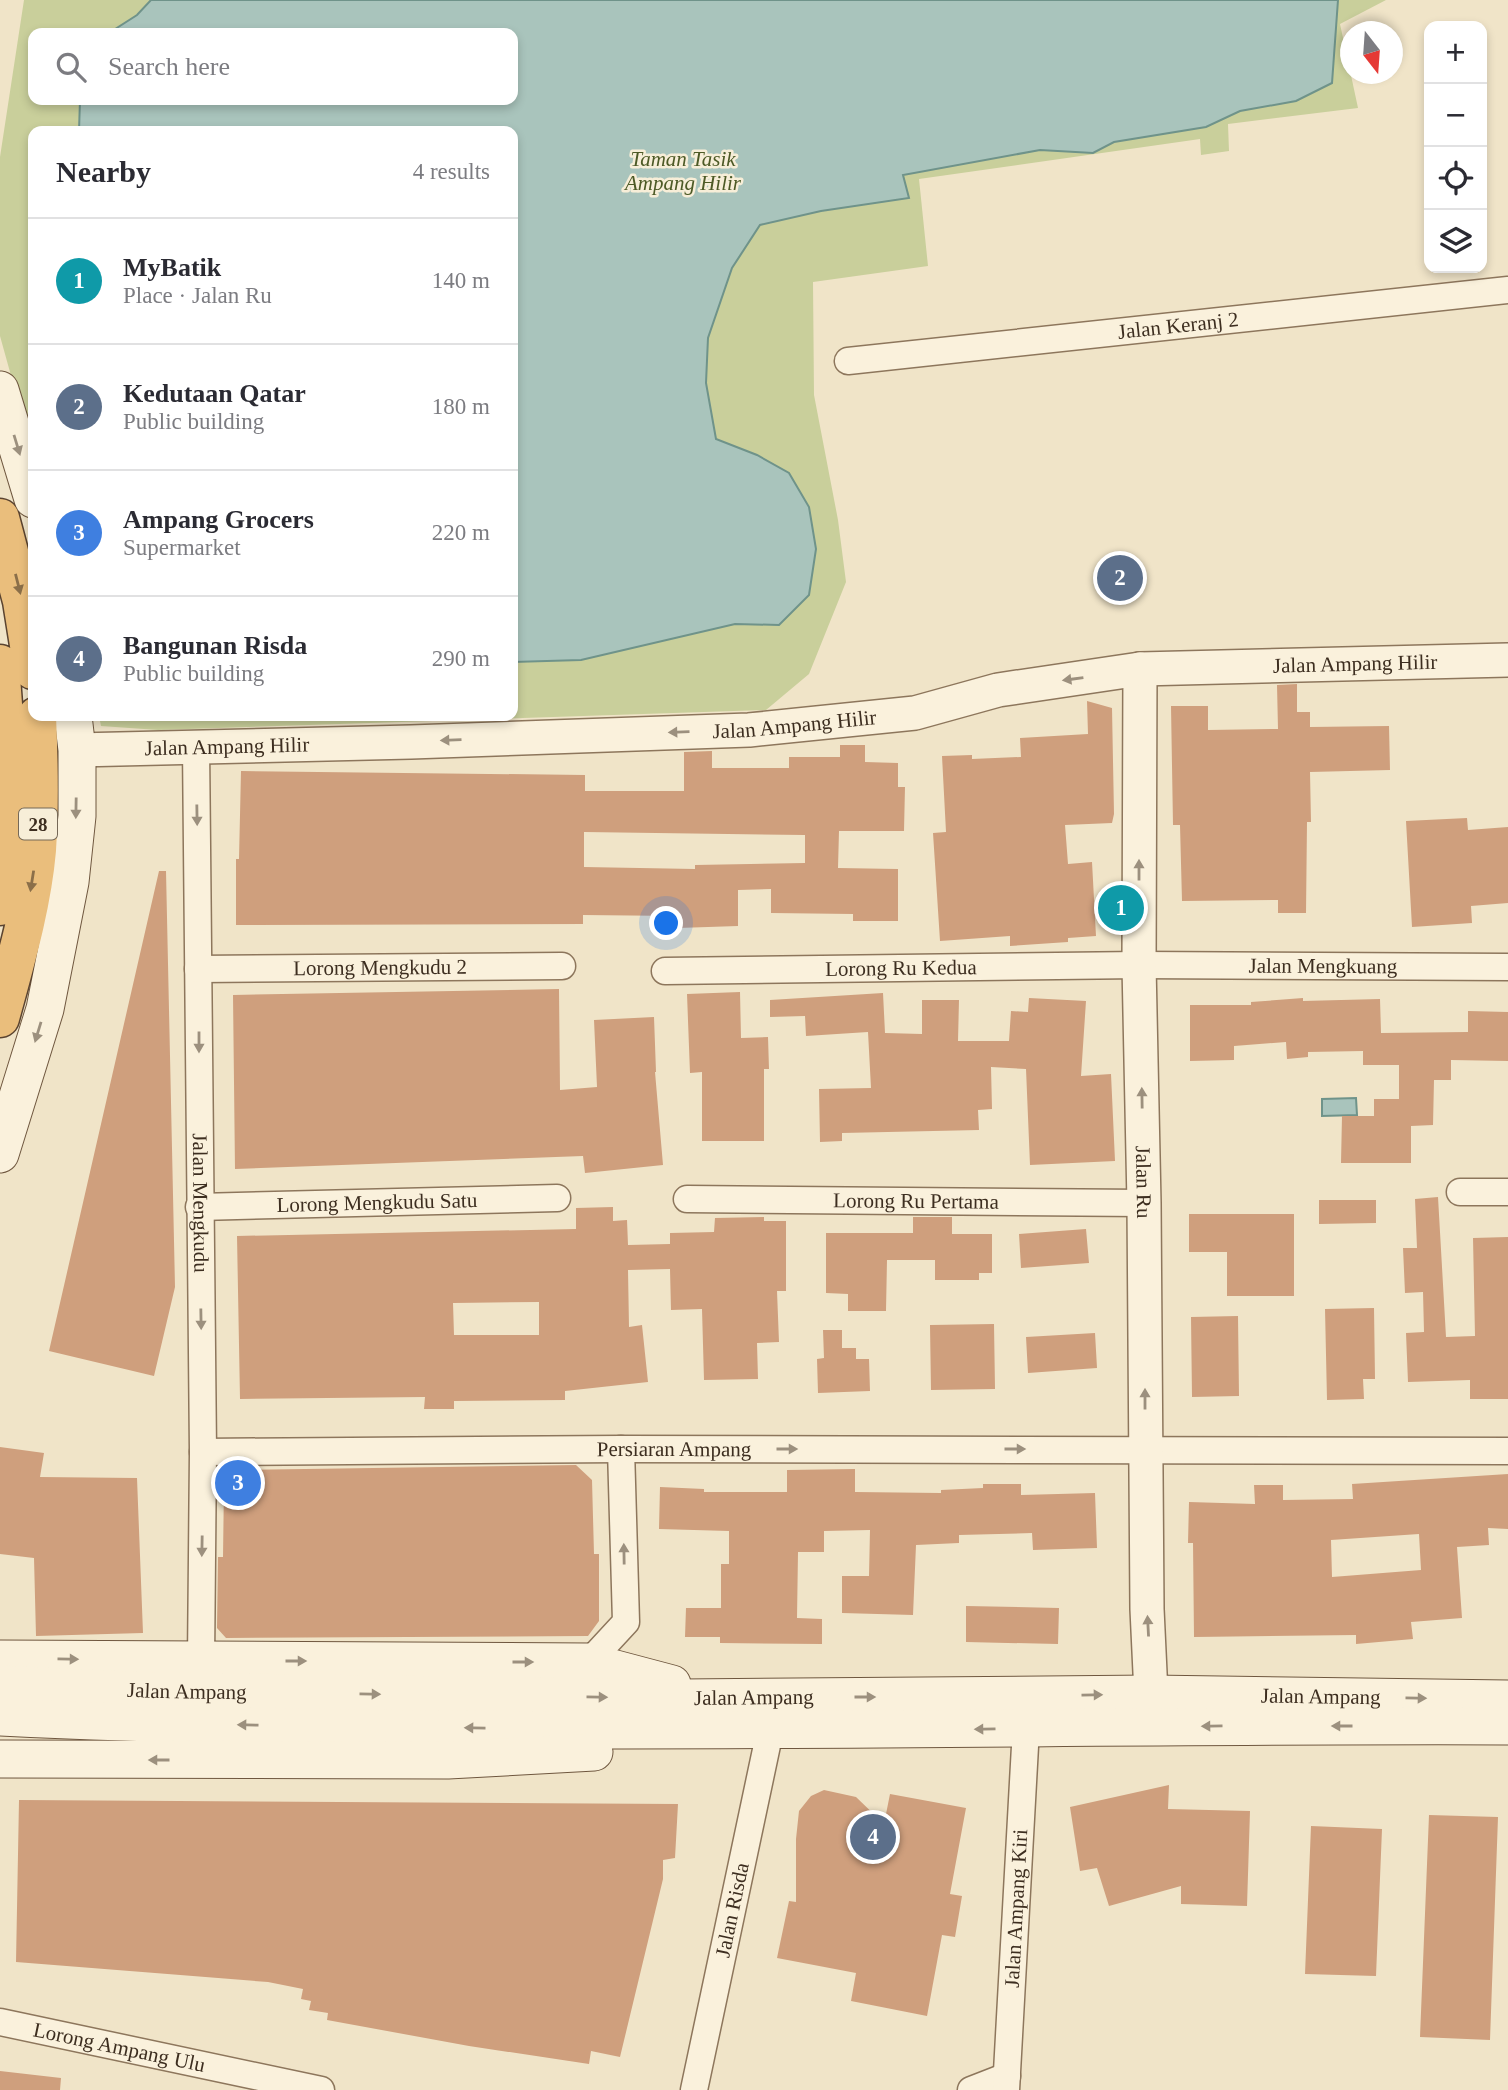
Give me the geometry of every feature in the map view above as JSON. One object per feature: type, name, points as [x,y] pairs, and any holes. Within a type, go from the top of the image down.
[{"type":"highway","points":[[0,518],[22,601],[28,639]]},
{"type":"highway","name":"28","points":[[0,664],[9,785],[7,847],[0,906]]},
{"type":"highway","name":"28","points":[[0,1018],[24,930],[36,852],[40,783],[37,721]]},
{"type":"main road","points":[[0,390],[28,482]]},
{"type":"main road","points":[[0,1154],[45,1009],[70,882],[76,817],[75,733]]},
{"type":"main road","points":[[0,1658],[589,1662],[719,1714]]},
{"type":"main road","name":"Jalan Ampang","points":[[0,1684],[154,1708]]},
{"type":"main road","name":"Jalan Ampang","points":[[0,1717],[154,1708],[719,1714],[1152,1695],[1508,1699]]},
{"type":"main road","points":[[4,1760],[448,1760],[609,1750],[719,1714]]},
{"type":"main road","name":"Jalan Ampang","points":[[719,1714],[770,1731],[1280,1725],[1508,1727]]},
{"type":"street","name":"Jalan Keranj 2","points":[[848,362],[1508,290]]},
{"type":"street","name":"Jalan Ampang Hilir","points":[[75,733],[196,746],[411,742],[760,729],[915,713],[998,690],[1140,669],[1508,660]]},
{"type":"street","name":"Jalan Ru","points":[[1140,669],[1139,965],[1147,1609],[1152,1695]]},
{"type":"street","name":"Jalan Mengkudu","points":[[196,746],[203,1452],[201,1661]]},
{"type":"street","name":"Jalan Mengkuang","points":[[1139,965],[1508,967]]},
{"type":"street","name":"Lorong Ru Kedua","points":[[665,971],[1139,965]]},
{"type":"street","name":"Lorong Mengkudu 2","points":[[198,969],[562,966]]},
{"type":"street","points":[[1460,1192],[1508,1192]]},
{"type":"street","name":"Lorong Mengkudu Satu","points":[[199,1207],[557,1198]]},
{"type":"street","name":"Lorong Ru Pertama","points":[[687,1199],[1144,1203]]},
{"type":"street","points":[[589,1662],[625,1622],[621,1449]]},
{"type":"street","points":[[1146,1449],[1508,1451]]},
{"type":"street","name":"Persiaran Ampang","points":[[203,1452],[1146,1449]]},
{"type":"street","name":"Jalan Ampang Kiri","points":[[1006,2083],[1026,1728]]},
{"type":"street","name":"Jalan Risda","points":[[694,2090],[770,1731]]},
{"type":"street","name":"Lorong Ampang Ulu","points":[[0,2022],[265,2085],[321,2090]]},
{"type":"street","points":[[971,2090],[1006,2083]]},
{"type":"green space","name":"Taman Tasik Ampang Hilir","points":[[24,0],[1386,0],[1346,21],[1340,21],[1340,84],[1353,84],[1358,108],[1228,124],[1229,151],[1201,155],[1200,139],[919,179],[928,266],[813,282],[814,395],[838,520],[846,582],[809,674],[766,710],[518,718],[518,126],[28,126],[28,437],[0,336],[0,157]]},
{"type":"green space","name":"Taman Tasik Ampang Hilir","points":[[100,721],[432,721],[158,730],[101,726]]},
{"type":"water","name":"Taman Tasik Ampang Hilir","points":[[151,0],[1338,0],[1332,83],[1296,101],[1240,111],[1206,127],[1114,142],[1093,153],[1040,150],[903,175],[909,198],[821,211],[760,225],[732,268],[708,338],[706,383],[716,439],[757,455],[789,473],[809,507],[816,549],[809,595],[779,625],[735,624],[581,660],[518,662],[518,126],[79,126],[80,105],[518,105],[518,28],[117,28],[137,15]]},
{"type":"water","points":[[1356,1098],[1357,1115],[1322,1116],[1322,1099]]},
{"type":"building","points":[[1297,684],[1297,712],[1310,712],[1310,727],[1389,726],[1390,770],[1310,772],[1311,822],[1307,822],[1306,913],[1278,913],[1278,900],[1182,901],[1180,825],[1173,825],[1171,706],[1208,706],[1208,730],[1278,729],[1277,685]]},
{"type":"building","points":[[1087,701],[1112,708],[1114,814],[1112,823],[1065,825],[1068,864],[1092,862],[1096,936],[1068,938],[1068,942],[1010,946],[1010,936],[940,941],[933,833],[946,832],[942,756],[972,755],[972,759],[1021,757],[1020,738],[1088,734]]},
{"type":"building","points":[[840,745],[865,745],[865,762],[898,763],[898,787],[905,787],[904,831],[839,831],[838,868],[898,869],[898,921],[853,921],[853,914],[771,913],[771,889],[738,890],[738,926],[678,928],[678,916],[583,915],[583,924],[236,925],[236,859],[239,859],[241,771],[585,775],[585,791],[684,791],[684,752],[712,751],[712,768],[789,768],[789,757],[840,757]],"holes":[[[584,832],[805,835],[805,863],[695,865],[695,869],[584,867]]]},
{"type":"building","points":[[1467,818],[1468,830],[1508,827],[1508,903],[1471,906],[1472,923],[1412,927],[1406,821]]},
{"type":"building","points":[[159,871],[166,871],[175,1287],[154,1376],[49,1351]]},
{"type":"building","points":[[559,989],[560,1090],[597,1087],[594,1020],[654,1017],[655,1072],[663,1165],[585,1173],[583,1156],[235,1169],[233,995]]},
{"type":"building","points":[[740,992],[741,1038],[768,1037],[769,1069],[764,1069],[764,1141],[702,1141],[702,1072],[690,1073],[687,994]]},
{"type":"building","points":[[883,993],[885,1033],[922,1034],[922,1000],[959,1000],[958,1041],[1009,1041],[1011,1011],[1028,1012],[1029,998],[1086,1001],[1081,1076],[1111,1074],[1115,1161],[1030,1165],[1026,1069],[991,1067],[992,1109],[978,1110],[979,1130],[842,1133],[842,1141],[820,1142],[819,1089],[871,1088],[868,1032],[806,1036],[805,1016],[770,1017],[770,1000]]},
{"type":"building","points":[[1303,998],[1303,1001],[1380,999],[1381,1033],[1468,1032],[1468,1011],[1508,1012],[1508,1061],[1451,1060],[1451,1080],[1434,1080],[1433,1125],[1411,1126],[1411,1163],[1341,1163],[1342,1116],[1374,1116],[1374,1099],[1399,1099],[1399,1065],[1363,1065],[1363,1051],[1308,1052],[1308,1057],[1287,1059],[1286,1042],[1234,1046],[1234,1060],[1190,1061],[1190,1005],[1251,1005],[1251,1002]]},
{"type":"building","points":[[1438,1197],[1446,1337],[1475,1336],[1473,1238],[1508,1237],[1508,1399],[1470,1399],[1470,1380],[1408,1382],[1406,1333],[1424,1332],[1423,1292],[1405,1293],[1403,1248],[1417,1248],[1415,1199]]},
{"type":"building","points":[[1319,1200],[1376,1200],[1376,1223],[1319,1224]]},
{"type":"building","points":[[613,1207],[613,1221],[627,1220],[628,1245],[670,1244],[670,1233],[714,1232],[715,1218],[764,1217],[764,1221],[786,1221],[786,1291],[777,1291],[779,1342],[757,1343],[758,1379],[704,1380],[702,1309],[671,1310],[670,1269],[628,1270],[629,1327],[642,1325],[648,1382],[565,1391],[565,1400],[454,1401],[454,1409],[424,1409],[425,1397],[240,1399],[237,1236],[576,1229],[576,1208]],"holes":[[[539,1302],[539,1335],[454,1335],[453,1303]]]},
{"type":"building","points":[[1189,1214],[1294,1214],[1294,1296],[1227,1296],[1227,1252],[1189,1252]]},
{"type":"building","points":[[913,1217],[952,1217],[952,1234],[992,1234],[992,1273],[979,1273],[979,1280],[935,1280],[935,1260],[887,1260],[886,1311],[848,1311],[848,1294],[826,1293],[826,1233],[913,1233]]},
{"type":"building","points":[[1086,1229],[1089,1263],[1021,1268],[1019,1234]]},
{"type":"building","points":[[1374,1308],[1375,1379],[1363,1379],[1364,1399],[1327,1400],[1325,1309]]},
{"type":"building","points":[[1238,1316],[1239,1396],[1192,1397],[1191,1317]]},
{"type":"building","points":[[994,1324],[995,1389],[931,1390],[930,1325]]},
{"type":"building","points":[[823,1330],[842,1330],[842,1348],[856,1348],[856,1359],[869,1359],[870,1391],[818,1393],[817,1359],[824,1358]]},
{"type":"building","points":[[1095,1333],[1097,1368],[1028,1373],[1026,1337]]},
{"type":"building","points":[[0,1447],[44,1453],[40,1477],[137,1478],[143,1633],[36,1636],[34,1558],[0,1554]]},
{"type":"building","points":[[576,1465],[592,1480],[594,1554],[599,1554],[599,1621],[588,1636],[226,1638],[217,1628],[218,1557],[223,1557],[224,1484],[241,1470]]},
{"type":"building","points":[[855,1469],[855,1492],[941,1493],[941,1490],[983,1488],[983,1484],[1021,1484],[1021,1495],[1095,1493],[1097,1548],[1033,1550],[1032,1533],[959,1535],[959,1543],[916,1545],[913,1615],[842,1613],[842,1576],[869,1576],[870,1530],[824,1531],[824,1552],[798,1552],[797,1618],[822,1619],[822,1644],[720,1643],[720,1637],[685,1637],[686,1608],[721,1608],[721,1564],[729,1564],[729,1531],[659,1529],[660,1487],[704,1489],[704,1492],[787,1492],[787,1470]]},
{"type":"building","points":[[1508,1474],[1508,1529],[1488,1528],[1489,1545],[1457,1547],[1462,1618],[1411,1622],[1413,1639],[1356,1644],[1356,1635],[1194,1637],[1193,1543],[1188,1543],[1189,1502],[1255,1504],[1254,1485],[1283,1485],[1283,1500],[1353,1499],[1352,1484]],"holes":[[[1419,1534],[1421,1570],[1332,1577],[1331,1540]]]},
{"type":"building","points":[[966,1606],[1059,1608],[1058,1644],[966,1642]]},
{"type":"building","points":[[1169,1785],[1168,1809],[1250,1811],[1247,1906],[1181,1904],[1181,1886],[1109,1906],[1097,1868],[1080,1871],[1070,1807]]},
{"type":"building","points":[[824,1790],[856,1797],[884,1824],[890,1794],[966,1808],[950,1894],[962,1896],[955,1937],[942,1935],[927,2016],[851,2001],[856,1973],[777,1958],[789,1901],[796,1902],[799,1811],[811,1796]]},
{"type":"building","points":[[19,1800],[678,1804],[675,1858],[663,1860],[663,1879],[620,2057],[591,2051],[589,2064],[469,2046],[327,2020],[328,2013],[309,2010],[311,2001],[301,1999],[303,1989],[268,1982],[16,1962]]},
{"type":"building","points":[[1429,1815],[1498,1817],[1490,2040],[1420,2037]]},
{"type":"building","points":[[1311,1826],[1382,1829],[1376,1976],[1305,1974]]},
{"type":"building","points":[[0,2071],[61,2078],[60,2090],[0,2090]]},
{"type":"place","name":"Kedutaan Qatar","points":[[1120,578]]},
{"type":"place","name":"MyBatik","points":[[1121,908]]},
{"type":"place","name":"Ampang Grocers","points":[[238,1483]]},
{"type":"place","name":"Bangunan Risda","points":[[873,1837]]}]
